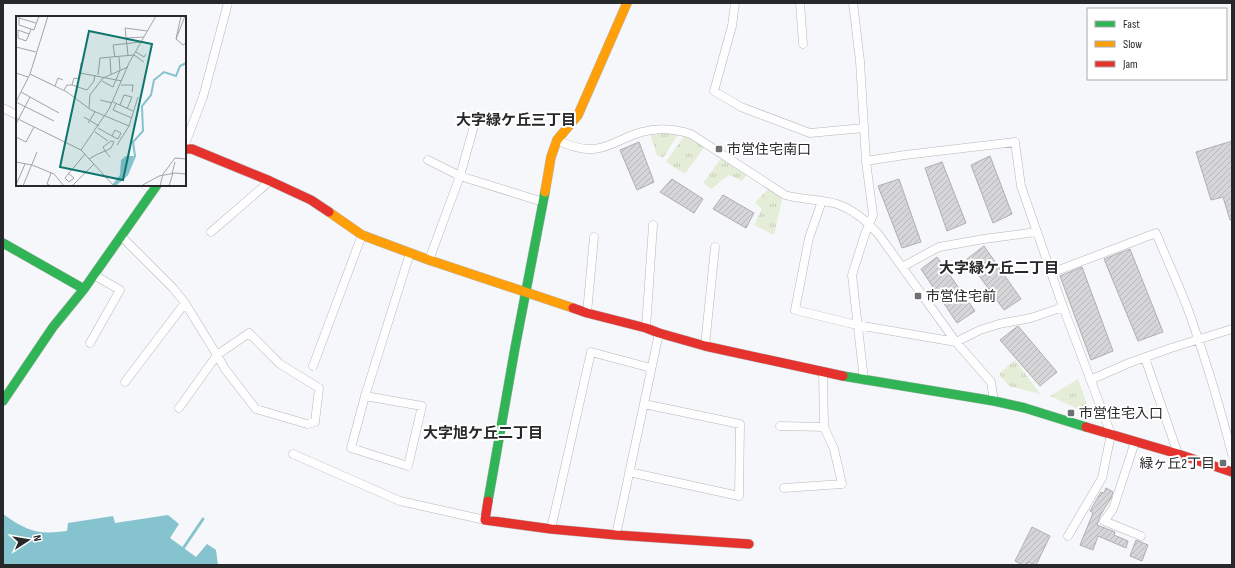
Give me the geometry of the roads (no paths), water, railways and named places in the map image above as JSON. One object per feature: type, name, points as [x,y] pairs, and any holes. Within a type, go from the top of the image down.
[{"type":"street","points":[[186,141],[203,97],[228,3]]},
{"type":"street","points":[[485,520],[515,348],[551,157],[557,140],[578,115],[627,3]]},
{"type":"street","points":[[735,3],[732,26],[714,91],[741,107],[810,133],[864,128]]},
{"type":"street","points":[[800,3],[803,44]]},
{"type":"street","points":[[853,3],[860,61],[866,161],[873,215],[865,234],[852,275],[864,380]]},
{"type":"street","points":[[3,108],[16,114]]},
{"type":"street","points":[[429,260],[460,176],[477,115]]},
{"type":"street","points":[[557,140],[575,148],[593,149],[610,145],[642,132],[662,128],[677,130],[691,134],[785,195],[836,204],[850,210],[869,224],[879,234],[956,342],[991,382],[994,401]]},
{"type":"street","points":[[866,161],[1015,142],[1021,186],[1036,232],[1111,434],[1102,478],[1068,536]]},
{"type":"street","points":[[186,149],[192,149],[270,181],[311,200],[362,235],[429,260],[587,313],[646,328],[659,334],[705,346],[823,372],[994,401],[1024,408],[1178,454],[1232,472]]},
{"type":"street","points":[[428,160],[460,176],[543,202]]},
{"type":"street","points":[[211,232],[270,181]]},
{"type":"street","points":[[3,401],[52,327],[94,275],[121,236],[152,186]]},
{"type":"street","points":[[822,201],[809,238],[795,310],[857,325],[956,342],[980,330],[999,324],[1031,318],[1063,307]]},
{"type":"street","points":[[646,328],[653,225]]},
{"type":"street","points":[[902,267],[939,247],[1036,232]]},
{"type":"street","points":[[1051,273],[1156,233],[1199,340],[1218,400],[1232,454]]},
{"type":"street","points":[[313,366],[362,235]]},
{"type":"street","points":[[121,236],[173,288],[218,355],[225,369],[256,409],[307,424],[315,422],[319,388],[280,364],[249,334],[218,355],[179,408]]},
{"type":"street","points":[[587,313],[594,238]]},
{"type":"street","points":[[3,243],[84,289]]},
{"type":"street","points":[[705,346],[715,247]]},
{"type":"street","points":[[364,396],[422,406],[408,466],[351,448],[364,396],[410,253]]},
{"type":"street","points":[[90,343],[120,290],[94,275]]},
{"type":"street","points":[[125,382],[185,304]]},
{"type":"street","points":[[1090,380],[1171,348],[1232,329]]},
{"type":"street","points":[[616,535],[659,334]]},
{"type":"street","points":[[551,529],[591,352],[652,368]]},
{"type":"street","points":[[1145,358],[1178,454]]},
{"type":"street","points":[[784,488],[842,484],[834,449],[824,427],[823,372]]},
{"type":"street","points":[[629,472],[739,496],[740,424],[644,404]]},
{"type":"street","points":[[780,426],[824,427]]},
{"type":"street","points":[[1135,442],[1113,509],[1104,521],[1141,536]]},
{"type":"street","points":[[293,454],[400,501],[485,520],[551,529],[616,535],[749,544]]},
{"type":"water","points":[[3,514],[26,528],[40,532],[67,531],[68,523],[113,516],[115,523],[168,515],[179,524],[170,538],[196,557],[207,544],[216,550],[218,565],[11,565],[3,559]]},
{"type":"waterway","points":[[182,550],[203,519]]},
{"type":"place","name":"市営住宅南口","points":[[719,149]]},
{"type":"place","name":"市営住宅前","points":[[918,296]]},
{"type":"place","name":"市営住宅入口","points":[[1071,413]]},
{"type":"place","name":"緑ヶ丘2丁目","points":[[1223,463]]},
{"type":"district","name":"大字緑ケ丘三丁目","points":[[516,120]]},
{"type":"district","name":"大字緑ケ丘二丁目","points":[[999,268]]},
{"type":"district","name":"大字旭ケ丘二丁目","points":[[483,433]]}]
